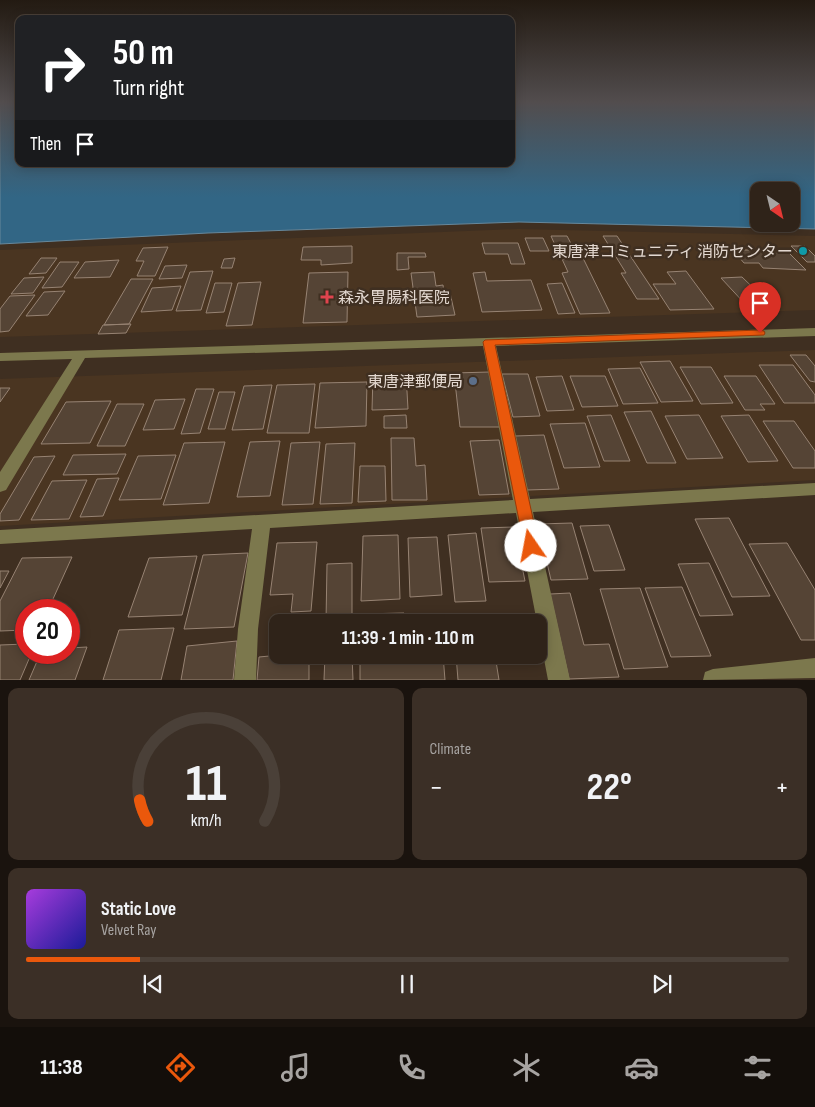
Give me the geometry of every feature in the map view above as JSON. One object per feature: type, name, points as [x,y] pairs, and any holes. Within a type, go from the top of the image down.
[{"type":"street","points":[[0,357],[815,332]]},
{"type":"street","points":[[489,342],[559,680]]},
{"type":"street","points":[[0,486],[81,355]]},
{"type":"street","points":[[0,537],[815,489]]},
{"type":"street","points":[[245,680],[248,629],[262,522]]},
{"type":"street","points":[[713,680],[815,668]]},
{"type":"shaded area","points":[[518,229],[815,236],[815,310],[0,337],[0,250]]},
{"type":"shaded area","points":[[815,350],[815,480],[0,526],[0,379]]},
{"type":"water","points":[[0,134],[15,134],[15,167],[515,167],[515,134],[815,134],[815,229],[800,229],[800,182],[750,182],[750,227],[519,222],[208,233],[0,244]]},
{"type":"building","points":[[551,236],[567,236],[576,253],[559,254]]},
{"type":"building","points":[[603,236],[617,236],[659,299],[637,299],[621,273],[626,273]]},
{"type":"building","points":[[525,238],[543,238],[549,251],[530,251]]},
{"type":"building","points":[[482,243],[518,243],[525,264],[511,264],[508,254],[485,254]]},
{"type":"building","points":[[352,246],[352,263],[321,265],[321,260],[301,260],[303,247]]},
{"type":"building","name":"東唐津コミュニティ 消防センター","points":[[791,246],[805,246],[815,256],[815,262],[807,262]]},
{"type":"building","points":[[168,247],[155,276],[137,276],[144,261],[136,261],[143,248]]},
{"type":"building","points":[[733,250],[771,250],[774,253],[789,253],[806,270],[763,268],[759,263],[744,263]]},
{"type":"building","points":[[397,253],[425,253],[426,257],[408,257],[409,269],[397,270]]},
{"type":"building","points":[[41,258],[57,258],[46,273],[29,274]]},
{"type":"building","points":[[235,258],[232,268],[221,268],[224,259]]},
{"type":"building","points":[[583,258],[610,313],[580,314],[562,273],[568,272],[562,259]]},
{"type":"building","points":[[119,260],[110,277],[74,278],[85,262]]},
{"type":"building","points":[[60,262],[79,262],[62,287],[42,288]]},
{"type":"building","points":[[187,265],[182,278],[159,279],[165,266]]},
{"type":"building","points":[[213,271],[201,310],[176,311],[190,272]]},
{"type":"building","points":[[686,271],[714,309],[670,310],[653,284],[676,284],[667,272]]},
{"type":"building","name":"森永胃腸科医院","points":[[348,272],[347,322],[303,323],[309,273]]},
{"type":"building","points":[[434,272],[436,286],[443,285],[444,293],[450,293],[455,315],[417,317],[411,273]]},
{"type":"building","points":[[485,272],[487,281],[531,280],[542,310],[482,312],[473,273]]},
{"type":"building","points":[[44,277],[33,293],[11,294],[24,278]]},
{"type":"building","points":[[742,277],[769,303],[746,305],[721,278]]},
{"type":"building","points":[[131,279],[153,279],[129,324],[104,325]]},
{"type":"building","points":[[261,282],[252,325],[226,326],[238,283]]},
{"type":"building","points":[[215,283],[232,283],[224,312],[206,313]]},
{"type":"building","points":[[562,283],[575,313],[558,314],[547,284]]},
{"type":"building","points":[[181,286],[172,310],[141,312],[152,288]]},
{"type":"building","points":[[65,291],[48,315],[26,316],[44,292]]},
{"type":"building","points":[[35,295],[9,331],[0,332],[0,309],[10,296]]},
{"type":"building","points":[[131,324],[126,333],[98,334],[103,325]]},
{"type":"building","points":[[790,355],[806,355],[815,366],[815,382],[810,381]]},
{"type":"building","points":[[670,361],[693,401],[661,402],[640,362]]},
{"type":"building","points":[[759,365],[793,365],[815,395],[815,403],[784,403]]},
{"type":"building","points":[[680,367],[711,367],[733,403],[701,404]]},
{"type":"building","points":[[640,368],[658,403],[623,404],[608,369]]},
{"type":"building","points":[[490,372],[500,427],[460,427],[454,373]]},
{"type":"building","points":[[406,374],[408,409],[372,410],[373,375]]},
{"type":"building","points":[[502,374],[528,374],[540,416],[513,417]]},
{"type":"building","points":[[562,376],[574,410],[547,411],[536,377]]},
{"type":"building","points":[[570,376],[605,376],[618,406],[582,407]]},
{"type":"building","points":[[724,376],[756,376],[775,404],[760,404],[765,410],[745,410]]},
{"type":"building","points":[[367,382],[366,426],[315,428],[320,383]]},
{"type":"building","points":[[315,384],[309,433],[267,433],[277,385]]},
{"type":"building","points":[[272,385],[263,429],[232,430],[244,386]]},
{"type":"building","points":[[0,388],[10,388],[0,402]]},
{"type":"building","points":[[196,389],[214,389],[200,433],[181,434]]},
{"type":"building","points":[[219,392],[235,392],[225,429],[208,429]]},
{"type":"building","points":[[185,399],[174,429],[143,430],[155,400]]},
{"type":"building","points":[[111,401],[90,443],[41,444],[66,402]]},
{"type":"building","points":[[117,404],[144,404],[125,446],[97,446]]},
{"type":"building","points":[[651,411],[676,463],[647,463],[624,412]]},
{"type":"building","points":[[406,415],[407,428],[384,428],[384,416]]},
{"type":"building","points":[[611,415],[630,461],[604,461],[587,416]]},
{"type":"building","points":[[699,415],[723,458],[687,459],[665,416]]},
{"type":"building","points":[[749,415],[778,461],[748,462],[721,416]]},
{"type":"building","points":[[763,421],[794,421],[815,451],[815,468],[793,468]]},
{"type":"building","points":[[585,423],[600,467],[564,468],[550,424]]},
{"type":"building","points":[[544,435],[559,489],[527,490],[515,436]]},
{"type":"building","points":[[391,438],[414,438],[416,466],[425,465],[427,500],[392,500]]},
{"type":"building","points":[[499,440],[509,494],[479,495],[470,441]]},
{"type":"building","points":[[280,441],[270,496],[237,497],[250,442]]},
{"type":"building","points":[[225,442],[209,503],[163,505],[184,443]]},
{"type":"building","points":[[320,442],[313,504],[282,505],[291,443]]},
{"type":"building","points":[[355,443],[352,503],[320,504],[326,444]]},
{"type":"building","points":[[126,454],[117,474],[63,475],[73,455]]},
{"type":"building","points":[[176,455],[161,499],[119,500],[138,456]]},
{"type":"building","points":[[55,456],[19,520],[0,521],[0,514],[34,457]]},
{"type":"building","points":[[360,466],[385,466],[386,501],[358,502]]},
{"type":"building","points":[[119,478],[103,516],[80,517],[97,479]]},
{"type":"building","points":[[87,480],[69,519],[31,520],[52,481]]},
{"type":"building","points":[[729,518],[770,596],[732,597],[695,519]]},
{"type":"building","points":[[572,523],[588,579],[551,580],[538,524]]},
{"type":"building","points":[[609,525],[625,570],[594,571],[580,526]]},
{"type":"building","points":[[514,527],[525,581],[489,582],[481,528]]},
{"type":"building","points":[[476,533],[486,601],[455,602],[448,535]]},
{"type":"building","points":[[398,535],[400,599],[361,601],[363,536]]},
{"type":"building","points":[[437,537],[442,595],[410,597],[408,538]]},
{"type":"building","points":[[317,542],[311,611],[291,612],[293,594],[270,595],[277,543]]},
{"type":"building","points":[[787,543],[815,590],[815,640],[801,640],[749,544]]},
{"type":"building","points":[[248,553],[234,627],[184,629],[203,555]]},
{"type":"building","points":[[197,556],[182,615],[128,617],[149,558]]},
{"type":"building","points":[[72,557],[53,599],[15,599],[15,630],[0,631],[0,601],[22,558]]},
{"type":"building","points":[[352,563],[352,614],[326,614],[327,564]]},
{"type":"building","points":[[709,563],[733,615],[700,616],[678,564]]},
{"type":"building","points":[[0,571],[9,571],[0,588]]},
{"type":"building","points":[[682,587],[711,656],[671,657],[645,588]]},
{"type":"building","points":[[640,588],[668,667],[624,669],[600,589]]},
{"type":"building","points":[[570,593],[584,645],[609,644],[619,677],[569,679],[550,594]]},
{"type":"building","points":[[404,613],[404,614],[361,614]]},
{"type":"building","points":[[174,628],[161,680],[103,680],[119,630]]},
{"type":"building","points":[[237,641],[233,680],[181,680],[187,646]]},
{"type":"building","points":[[15,644],[15,664],[27,664],[20,680],[0,680],[0,645]]},
{"type":"building","points":[[80,647],[87,647],[75,680],[29,680],[36,664],[80,664]]},
{"type":"building","points":[[269,656],[269,664],[309,664],[309,680],[257,680],[259,657]]},
{"type":"building","points":[[325,664],[352,664],[353,680],[324,680]]},
{"type":"building","points":[[360,664],[444,664],[445,680],[360,680]]},
{"type":"building","points":[[457,664],[496,664],[499,680],[458,680]]},
{"type":"place","name":"東唐津コミュニティ 消防センター","points":[[803,251]]},
{"type":"place","name":"森永胃腸科医院","points":[[327,297]]},
{"type":"place","name":"東唐津郵便局","points":[[473,381]]},
{"type":"route","points":[[531,546],[489,342],[760,333]]}]
